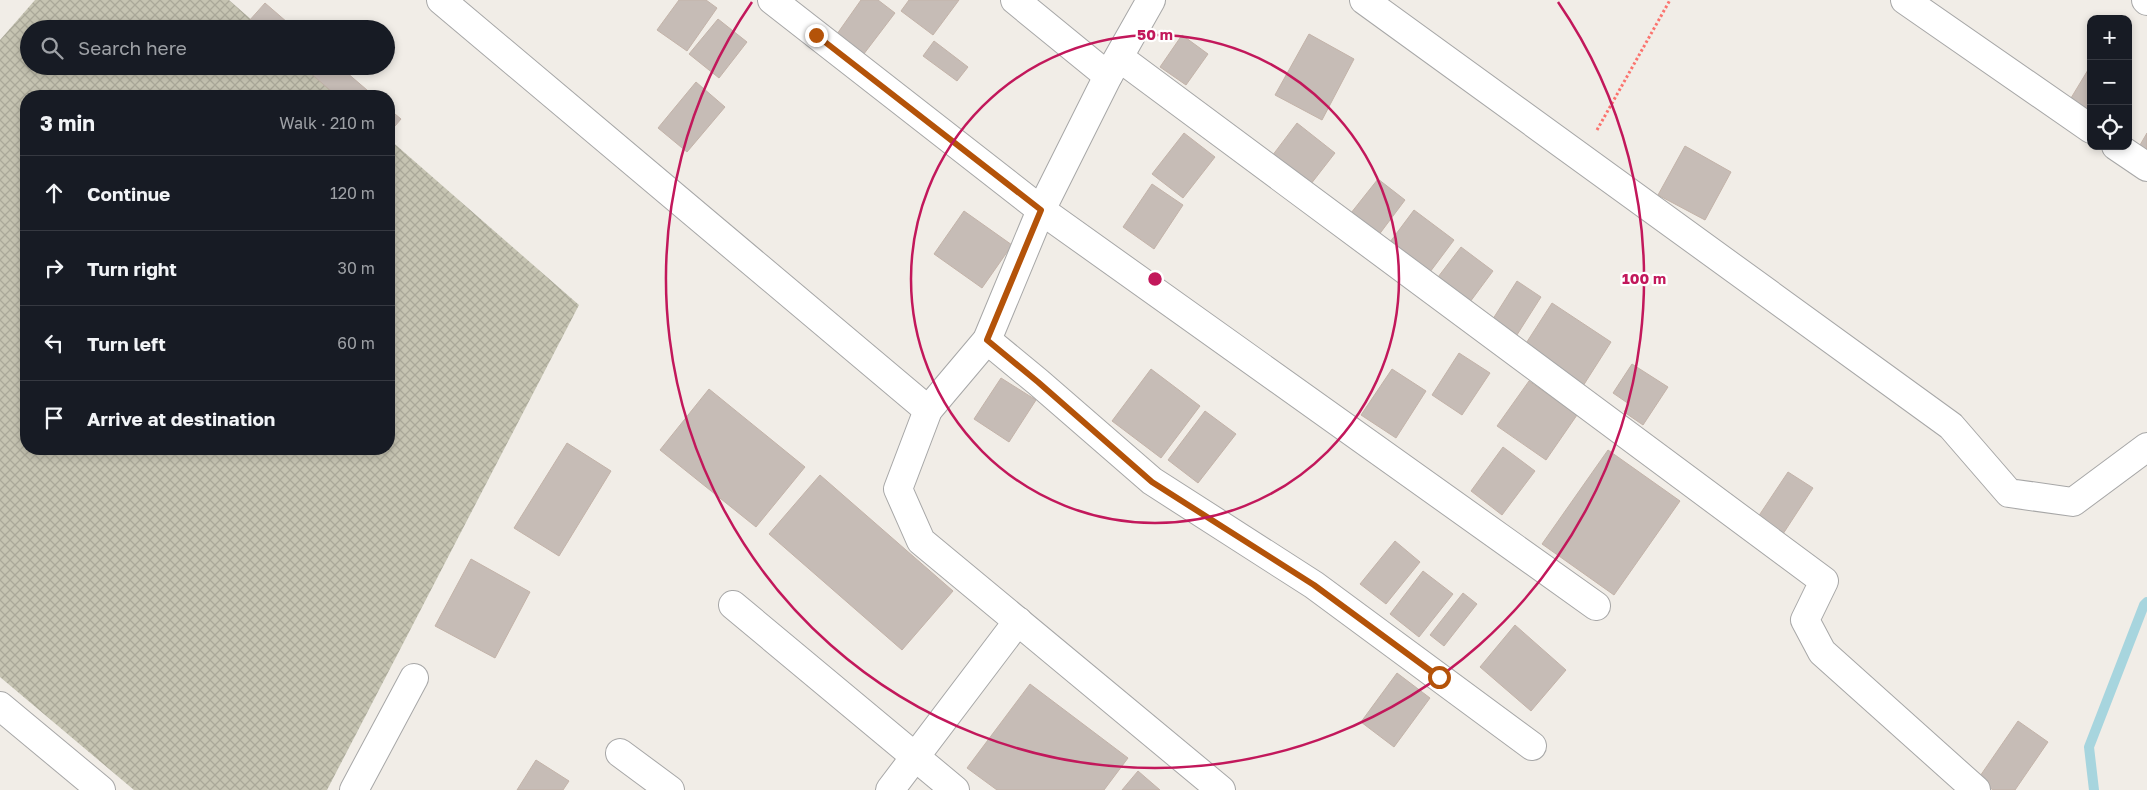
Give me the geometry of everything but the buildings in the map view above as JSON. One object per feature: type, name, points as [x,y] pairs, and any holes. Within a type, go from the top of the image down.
[{"type":"street","points":[[441,0],[928,410]]},
{"type":"street","points":[[772,0],[1041,210],[1596,606]]},
{"type":"street","points":[[1015,0],[1114,67],[1824,582],[1805,620],[1822,652],[1976,790]]},
{"type":"street","points":[[1151,0],[1114,67],[1041,210],[987,340],[928,410],[898,489],[921,541],[1221,790]]},
{"type":"street","points":[[1364,0],[1951,426],[2009,494],[2073,502],[2147,447]]},
{"type":"street","points":[[1905,0],[2087,126]]},
{"type":"street","points":[[2122,150],[2147,167]]},
{"type":"street","points":[[987,340],[1152,482],[1314,585],[1532,746]]},
{"type":"street","points":[[733,605],[955,790]]},
{"type":"street","points":[[890,790],[1018,621]]},
{"type":"street","points":[[354,790],[414,678]]},
{"type":"street","points":[[0,706],[101,790]]},
{"type":"street","points":[[620,753],[670,790]]},
{"type":"path","points":[[1582,158],[1670,0]]},
{"type":"shaded area","points":[[35,0],[229,0],[252,20],[20,20],[20,75],[315,75],[332,90],[20,90],[20,455],[395,455],[395,144],[579,305],[327,790],[134,790],[0,677],[0,40]]},
{"type":"waterway","points":[[2094,790],[2089,747],[2144,605],[2147,602]]},
{"type":"route","points":[[816,35],[1041,210],[987,340],[1152,482],[1314,585],[1439,677]]}]
